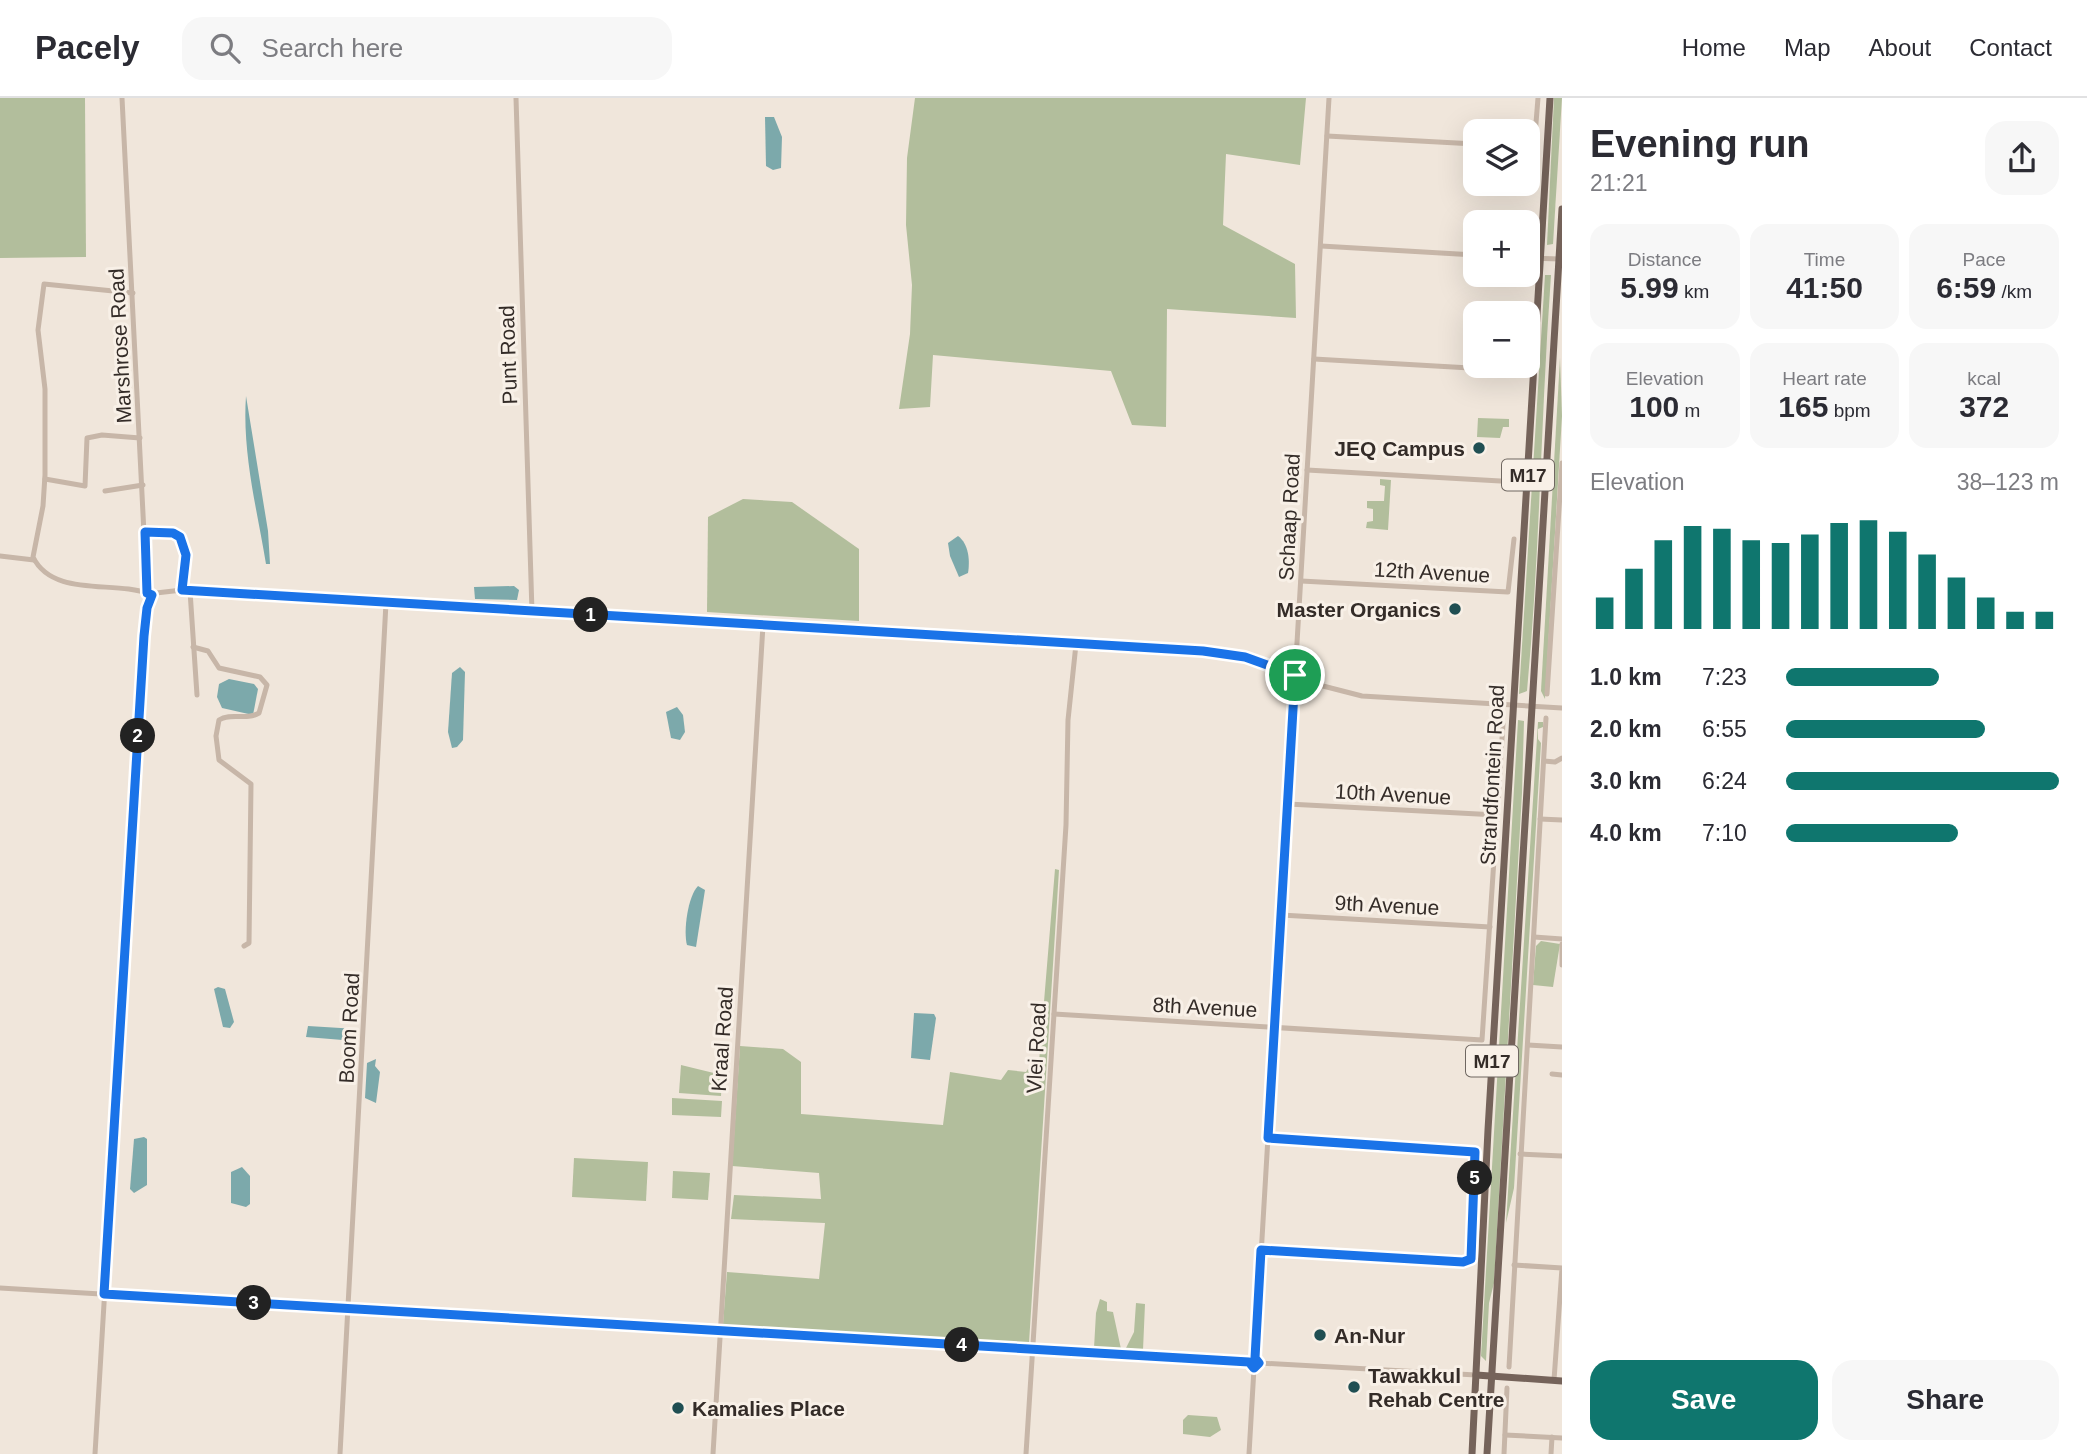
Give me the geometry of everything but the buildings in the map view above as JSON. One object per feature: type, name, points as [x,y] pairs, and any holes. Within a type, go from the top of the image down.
[{"type":"main road","name":"Strandfontein Road","points":[[1472,1454],[1550,98]]},
{"type":"main road","name":"Strandfontein Road","points":[[1487,1454],[1562,209]]},
{"type":"main road","points":[[1476,1375],[1558,1380]]},
{"type":"street","name":"Marshrose Road","points":[[95,1454],[144,636],[150,594],[122,98]]},
{"type":"street","name":"Punt Road","points":[[516,98],[532,612]]},
{"type":"street","name":"Schaap Road","points":[[1249,1454],[1329,98]]},
{"type":"street","points":[[1535,119],[1538,98]]},
{"type":"street","points":[[1328,136],[1463,143]]},
{"type":"street","points":[[1321,246],[1463,254]]},
{"type":"street","points":[[1541,258],[1560,259]]},
{"type":"street","points":[[34,560],[45,480],[45,389],[38,330],[44,284],[133,293]]},
{"type":"street","points":[[1314,359],[1463,368]]},
{"type":"street","points":[[45,480],[85,486],[87,438],[102,435],[140,438]]},
{"type":"street","points":[[1547,694],[1562,463]]},
{"type":"street","points":[[1307,470],[1518,482]]},
{"type":"street","points":[[105,491],[143,485]]},
{"type":"street","points":[[145,532],[173,533],[180,537],[186,555],[182,590]]},
{"type":"street","name":"12th Avenue","points":[[1301,581],[1508,592],[1514,539]]},
{"type":"street","points":[[0,556],[34,560],[63,581],[150,594],[182,590],[1222,653],[1262,662],[1331,689],[1362,696],[1562,708]]},
{"type":"street","points":[[190,591],[197,695]]},
{"type":"street","points":[[1554,598],[1562,600]]},
{"type":"street","name":"Boom Road","points":[[340,1454],[386,603]]},
{"type":"street","name":"Kraal Road","points":[[713,1454],[763,625]]},
{"type":"street","name":"Vlei Road","points":[[1026,1454],[1067,796],[1068,720],[1076,644]]},
{"type":"street","points":[[193,647],[208,651],[219,668],[260,677],[267,685],[258,713],[250,717],[225,716],[219,720],[216,730],[221,762],[251,784],[252,896],[249,944],[244,946]]},
{"type":"street","points":[[1509,1367],[1546,718]]},
{"type":"street","points":[[1490,927],[1503,723]]},
{"type":"street","points":[[1544,761],[1556,762],[1562,758]]},
{"type":"street","name":"10th Avenue","points":[[1288,804],[1497,815]]},
{"type":"street","points":[[1540,819],[1562,820]]},
{"type":"street","name":"9th Avenue","points":[[1281,915],[1490,927]]},
{"type":"street","name":"8th Avenue","points":[[1054,1014],[1479,1040],[1483,1037],[1490,927]]},
{"type":"street","points":[[1534,937],[1562,942],[1562,965]]},
{"type":"street","points":[[1528,1045],[1562,1047]]},
{"type":"street","points":[[1552,1074],[1562,1075]]},
{"type":"street","points":[[1261,1250],[1469,1261],[1476,1154],[1471,1150],[1268,1138]]},
{"type":"street","points":[[1520,1154],[1562,1156]]},
{"type":"street","points":[[1514,1265],[1562,1268],[1558,1380]]},
{"type":"street","points":[[0,1289],[1476,1375]]},
{"type":"street","points":[[1504,1454],[1507,1388]]},
{"type":"street","points":[[1505,1435],[1562,1438]]},
{"type":"street","points":[[1551,1454],[1552,1437]]},
{"type":"green space","points":[[0,98],[85,98],[86,257],[0,258]]},
{"type":"green space","points":[[915,98],[1306,98],[1300,165],[1226,154],[1223,225],[1295,264],[1296,318],[1167,309],[1166,427],[1132,425],[1111,371],[933,355],[930,407],[899,409],[910,334],[912,285],[906,225],[907,158]]},
{"type":"green space","points":[[1554,98],[1562,98],[1553,244],[1547,245]]},
{"type":"green space","points":[[1545,275],[1551,275],[1535,587],[1527,691],[1519,694],[1540,378]]},
{"type":"green space","points":[[1560,358],[1562,416],[1545,699],[1541,691]]},
{"type":"green space","points":[[1478,418],[1509,419],[1509,427],[1503,427],[1500,438],[1477,437]]},
{"type":"green space","points":[[1380,479],[1391,480],[1388,530],[1366,528],[1367,522],[1373,521],[1373,509],[1367,508],[1367,501],[1384,501],[1385,486],[1380,485]]},
{"type":"green space","points":[[743,499],[792,502],[859,549],[859,621],[707,612],[708,517]]},
{"type":"green space","points":[[1518,720],[1524,721],[1522,793],[1494,1283],[1489,1303],[1486,1361],[1481,1356]]},
{"type":"green space","points":[[1538,722],[1543,722],[1543,727],[1538,729],[1541,743],[1514,1188],[1506,1223]]},
{"type":"green space","points":[[1055,869],[1059,870],[1029,1343],[1016,1345],[728,1329],[723,1324],[727,1272],[819,1279],[825,1223],[731,1219],[734,1195],[821,1199],[819,1173],[732,1166],[740,1046],[783,1049],[801,1062],[801,1114],[943,1125],[950,1072],[1001,1080],[1008,1070],[1026,1072],[1031,1064],[1039,1062]]},
{"type":"green space","points":[[1541,941],[1560,944],[1553,987],[1533,985],[1536,946]]},
{"type":"green space","points":[[681,1065],[722,1075],[721,1096],[679,1093]]},
{"type":"green space","points":[[672,1098],[722,1101],[721,1117],[672,1115]]},
{"type":"green space","points":[[574,1158],[648,1162],[646,1201],[572,1197]]},
{"type":"green space","points":[[673,1171],[710,1173],[708,1200],[672,1198]]},
{"type":"green space","points":[[1100,1299],[1107,1302],[1107,1311],[1113,1312],[1121,1349],[1094,1348],[1096,1313]]},
{"type":"green space","points":[[1136,1303],[1145,1304],[1143,1350],[1126,1348],[1134,1332]]},
{"type":"green space","points":[[1188,1415],[1217,1417],[1221,1430],[1210,1437],[1183,1434],[1183,1420]]},
{"type":"water","points":[[765,117],[774,117],[782,137],[781,168],[773,170],[766,166]]},
{"type":"water","points":[[246,396],[268,531],[270,564],[266,564],[251,481],[246,439]]},
{"type":"water","points":[[958,536],[967,548],[969,563],[968,573],[959,577],[948,543]]},
{"type":"water","points":[[514,586],[519,590],[517,600],[475,599],[474,587]]},
{"type":"water","points":[[460,667],[465,672],[463,740],[457,747],[452,748],[448,732],[452,673]]},
{"type":"water","points":[[229,679],[254,684],[258,689],[253,715],[222,708],[217,697],[219,684]]},
{"type":"water","points":[[677,707],[683,715],[685,732],[680,740],[671,738],[666,712]]},
{"type":"water","points":[[698,886],[705,890],[696,947],[687,945],[686,931],[689,905]]},
{"type":"water","points":[[214,989],[225,989],[234,1022],[230,1028],[223,1027]]},
{"type":"water","points":[[914,1013],[934,1014],[936,1018],[930,1060],[911,1058]]},
{"type":"water","points":[[308,1026],[357,1029],[355,1041],[306,1037]]},
{"type":"water","points":[[376,1059],[375,1066],[380,1072],[376,1103],[365,1098],[367,1063]]},
{"type":"water","points":[[134,1139],[147,1139],[147,1185],[134,1193],[130,1189]]},
{"type":"water","points":[[242,1167],[250,1176],[250,1204],[246,1207],[231,1203],[231,1172]]},
{"type":"place","name":"JEQ Campus","points":[[1479,448]]},
{"type":"place","name":"Master Organics","points":[[1455,609]]},
{"type":"place","name":"An-Nur","points":[[1320,1335]]},
{"type":"place","name":"Tawakkul Rehab Centre","points":[[1354,1387]]},
{"type":"place","name":"Kamalies Place","points":[[678,1408]]},
{"type":"route","points":[[145,532],[173,533],[180,537],[186,555],[182,590],[1203,651],[1245,657],[1295,675],[1268,1138],[1475,1152],[1471,1259],[1466,1262],[1261,1250],[1255,1358],[1259,1363],[1254,1368],[1249,1362],[104,1294],[145,616],[152,595],[147,593],[145,532]]}]
